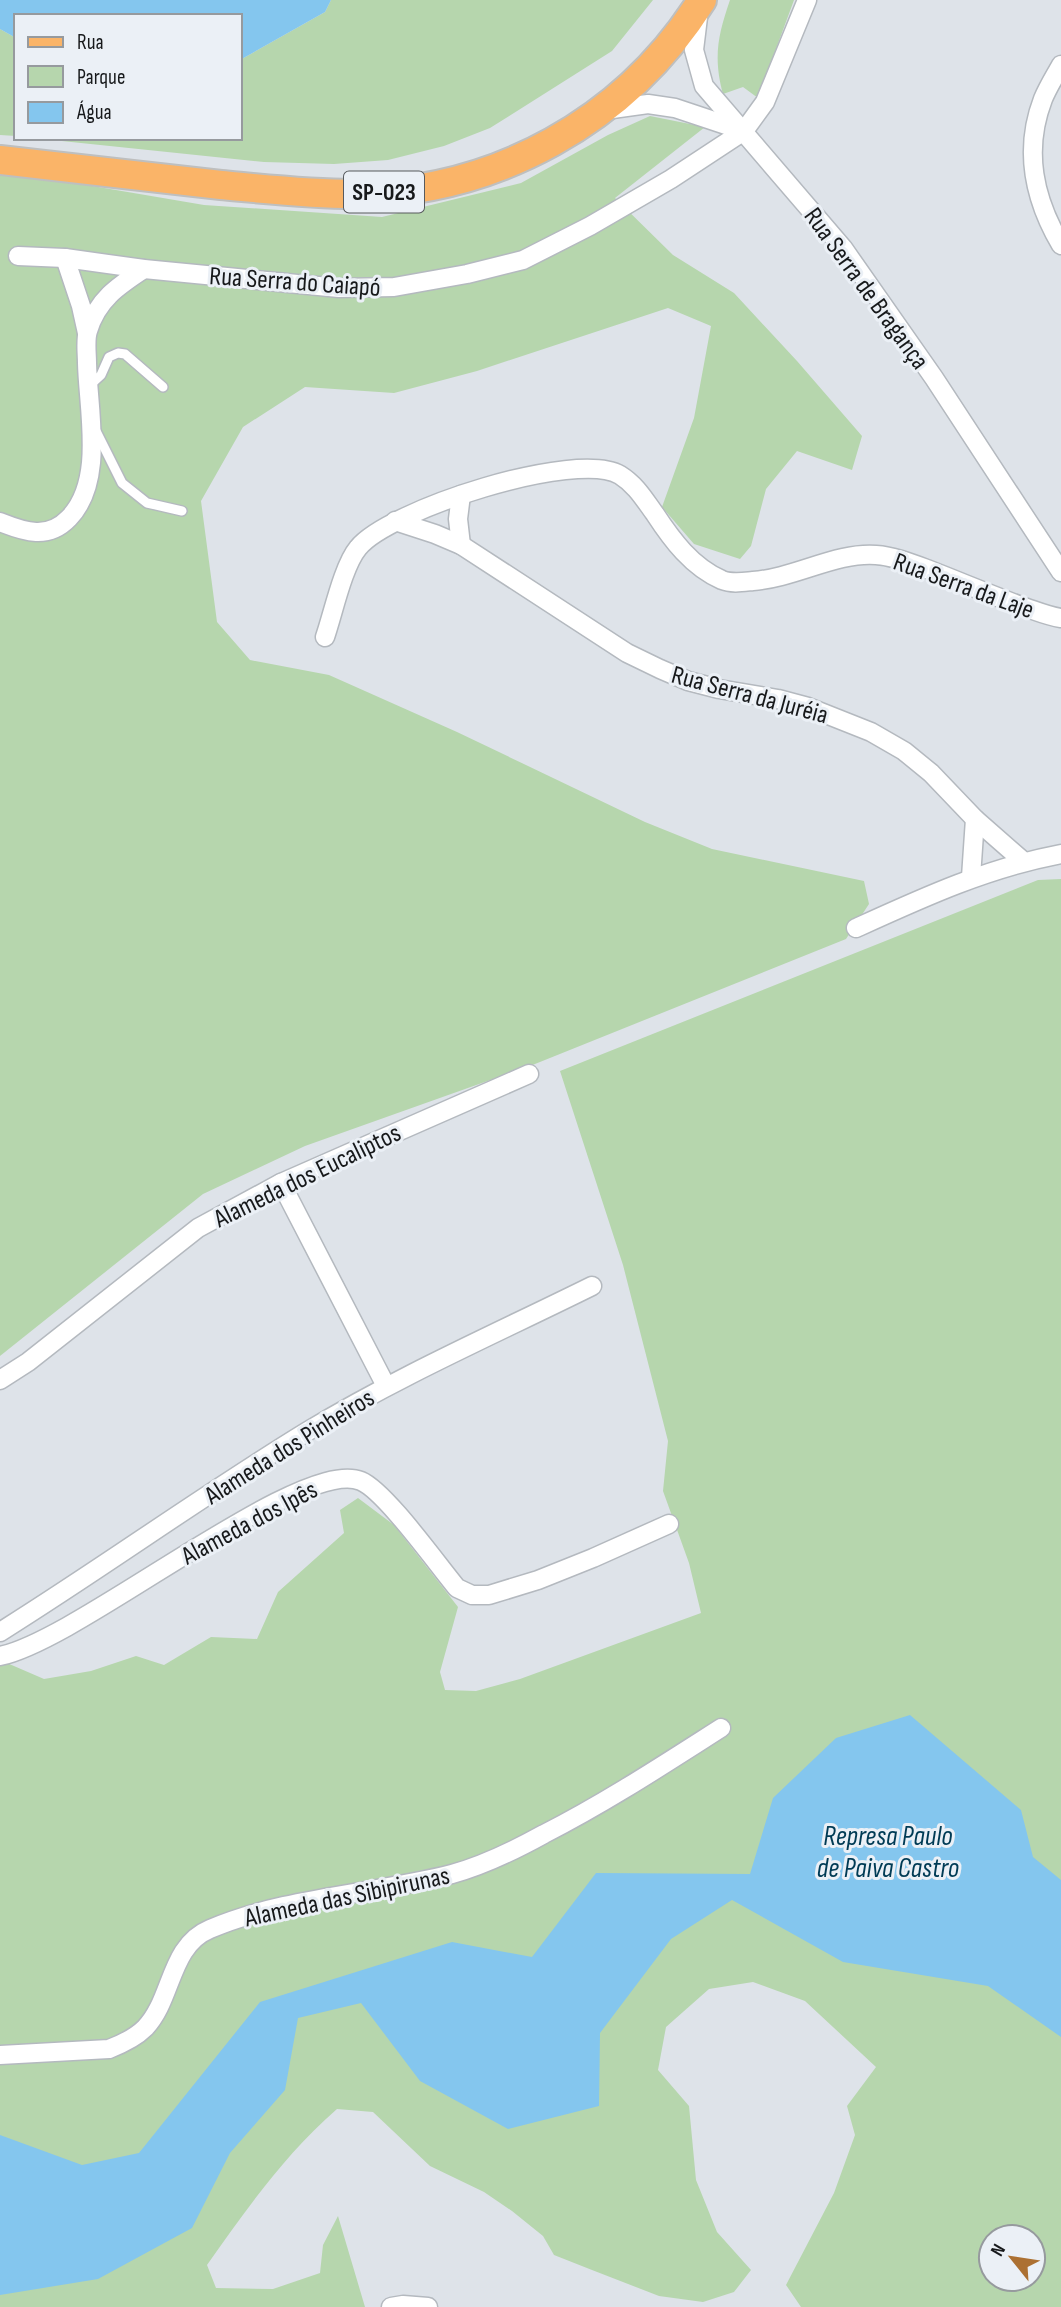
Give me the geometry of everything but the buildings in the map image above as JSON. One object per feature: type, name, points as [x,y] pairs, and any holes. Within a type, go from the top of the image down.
[{"type":"main road","name":"SP-023","points":[[0,160],[105,174],[353,194],[401,191],[454,181],[494,169],[566,135],[604,111],[644,75],[678,35],[701,2]]},
{"type":"street","name":"Rua Serra do Caiapó","points":[[18,256],[65,258],[144,269],[339,288],[394,287],[467,274],[523,260],[694,165],[744,131],[765,102],[807,0]]},
{"type":"street","name":"Rua Serra de Bragança","points":[[701,2],[694,50],[704,86],[843,248],[934,379],[1061,572]]},
{"type":"street","points":[[1061,65],[1043,100],[1034,139],[1034,180],[1045,218],[1061,246]]},
{"type":"street","points":[[604,111],[648,104],[675,108],[744,131]]},
{"type":"street","points":[[0,522],[26,532],[42,533],[55,529],[78,508],[86,491],[90,465],[87,333],[65,258]]},
{"type":"street","points":[[87,333],[101,303],[110,292],[144,269]]},
{"type":"street","name":"Rua Serra da Laje","points":[[325,637],[357,548],[395,521],[461,495],[537,474],[590,468],[618,473],[638,489],[675,544],[695,562],[723,580],[736,583],[776,579],[855,555],[879,555],[914,564],[991,595],[1061,618]]},
{"type":"street","points":[[461,495],[458,519],[461,545]]},
{"type":"street","name":"Rua Serra da Juréia","points":[[395,521],[461,545],[627,653],[660,669],[688,681],[719,689],[808,707],[871,732],[904,751],[931,773],[975,819],[1023,861]]},
{"type":"street","points":[[971,877],[975,819]]},
{"type":"street","points":[[856,928],[971,877],[1023,861],[1061,854]]},
{"type":"street","name":"Alameda dos Eucaliptos","points":[[0,1380],[28,1362],[198,1228],[281,1183],[529,1074]]},
{"type":"street","points":[[281,1183],[386,1386]]},
{"type":"street","name":"Alameda dos Pinheiros","points":[[0,1632],[74,1587],[238,1475],[386,1386],[592,1286]]},
{"type":"street","name":"Alameda dos Ipês","points":[[0,1656],[62,1630],[228,1529],[322,1482],[346,1479],[360,1481],[382,1496],[457,1588],[472,1595],[489,1595],[538,1580],[669,1524]]},
{"type":"street","name":"Alameda das Sibipirunas","points":[[0,2055],[109,2049],[119,2045],[132,2039],[146,2027],[184,1949],[208,1929],[260,1912],[452,1874],[490,1862],[584,1814],[721,1728]]},
{"type":"street","points":[[391,2307],[428,2307]]},
{"type":"lane","points":[[87,387],[101,375],[109,357],[118,353],[125,354],[163,387]]},
{"type":"lane","points":[[90,417],[122,483],[147,502],[182,511]]},
{"type":"green space","points":[[331,0],[653,0],[612,51],[490,128],[444,146],[388,160],[334,164],[264,162],[52,140],[242,140],[242,59],[325,12]]},
{"type":"green space","points":[[730,0],[794,0],[758,98],[743,87],[723,94],[718,69],[718,46]]},
{"type":"green space","points":[[0,29],[14,37],[14,136],[0,135]]},
{"type":"green space","points":[[650,116],[705,127],[615,198],[673,255],[734,293],[797,361],[862,436],[852,470],[797,451],[766,489],[751,546],[740,559],[694,544],[662,507],[694,418],[711,326],[668,308],[477,371],[394,393],[305,387],[243,427],[201,501],[217,622],[250,660],[329,675],[457,732],[645,822],[712,849],[864,881],[869,904],[846,939],[535,1064],[305,1146],[203,1194],[0,1356],[0,175],[63,181],[204,205],[382,217],[521,183],[608,135]]},
{"type":"green space","points":[[1061,879],[1061,2307],[801,2307],[786,2285],[834,2193],[855,2135],[847,2106],[876,2067],[805,2001],[753,1982],[709,1989],[666,2027],[658,2070],[689,2106],[696,2180],[717,2232],[751,2270],[734,2292],[703,2302],[659,2296],[554,2255],[543,2236],[512,2211],[484,2192],[430,2166],[373,2112],[337,2109],[283,2164],[207,2265],[216,2288],[273,2289],[320,2273],[323,2245],[338,2216],[365,2307],[0,2307],[0,1664],[7,1663],[44,1679],[91,1671],[136,1656],[164,1665],[211,1637],[257,1639],[278,1592],[344,1533],[340,1510],[358,1498],[394,1525],[458,1607],[440,1672],[445,1690],[476,1691],[520,1679],[701,1613],[689,1563],[663,1491],[668,1441],[623,1265],[560,1071],[1038,880]]},
{"type":"water","points":[[0,0],[331,0],[325,12],[242,59],[242,14],[14,14],[14,37],[0,29]]},
{"type":"water","name":"Represa Paulo de Paiva Castro","points":[[910,1715],[1021,1810],[1033,1857],[1061,1880],[1061,2037],[988,1986],[843,1962],[732,1900],[671,1939],[600,2033],[599,2106],[508,2129],[420,2081],[361,2003],[298,2018],[285,2090],[230,2153],[192,2228],[98,2279],[0,2295],[0,2135],[82,2165],[139,2153],[260,2002],[452,1942],[532,1957],[596,1873],[750,1874],[773,1798],[836,1738]]}]
